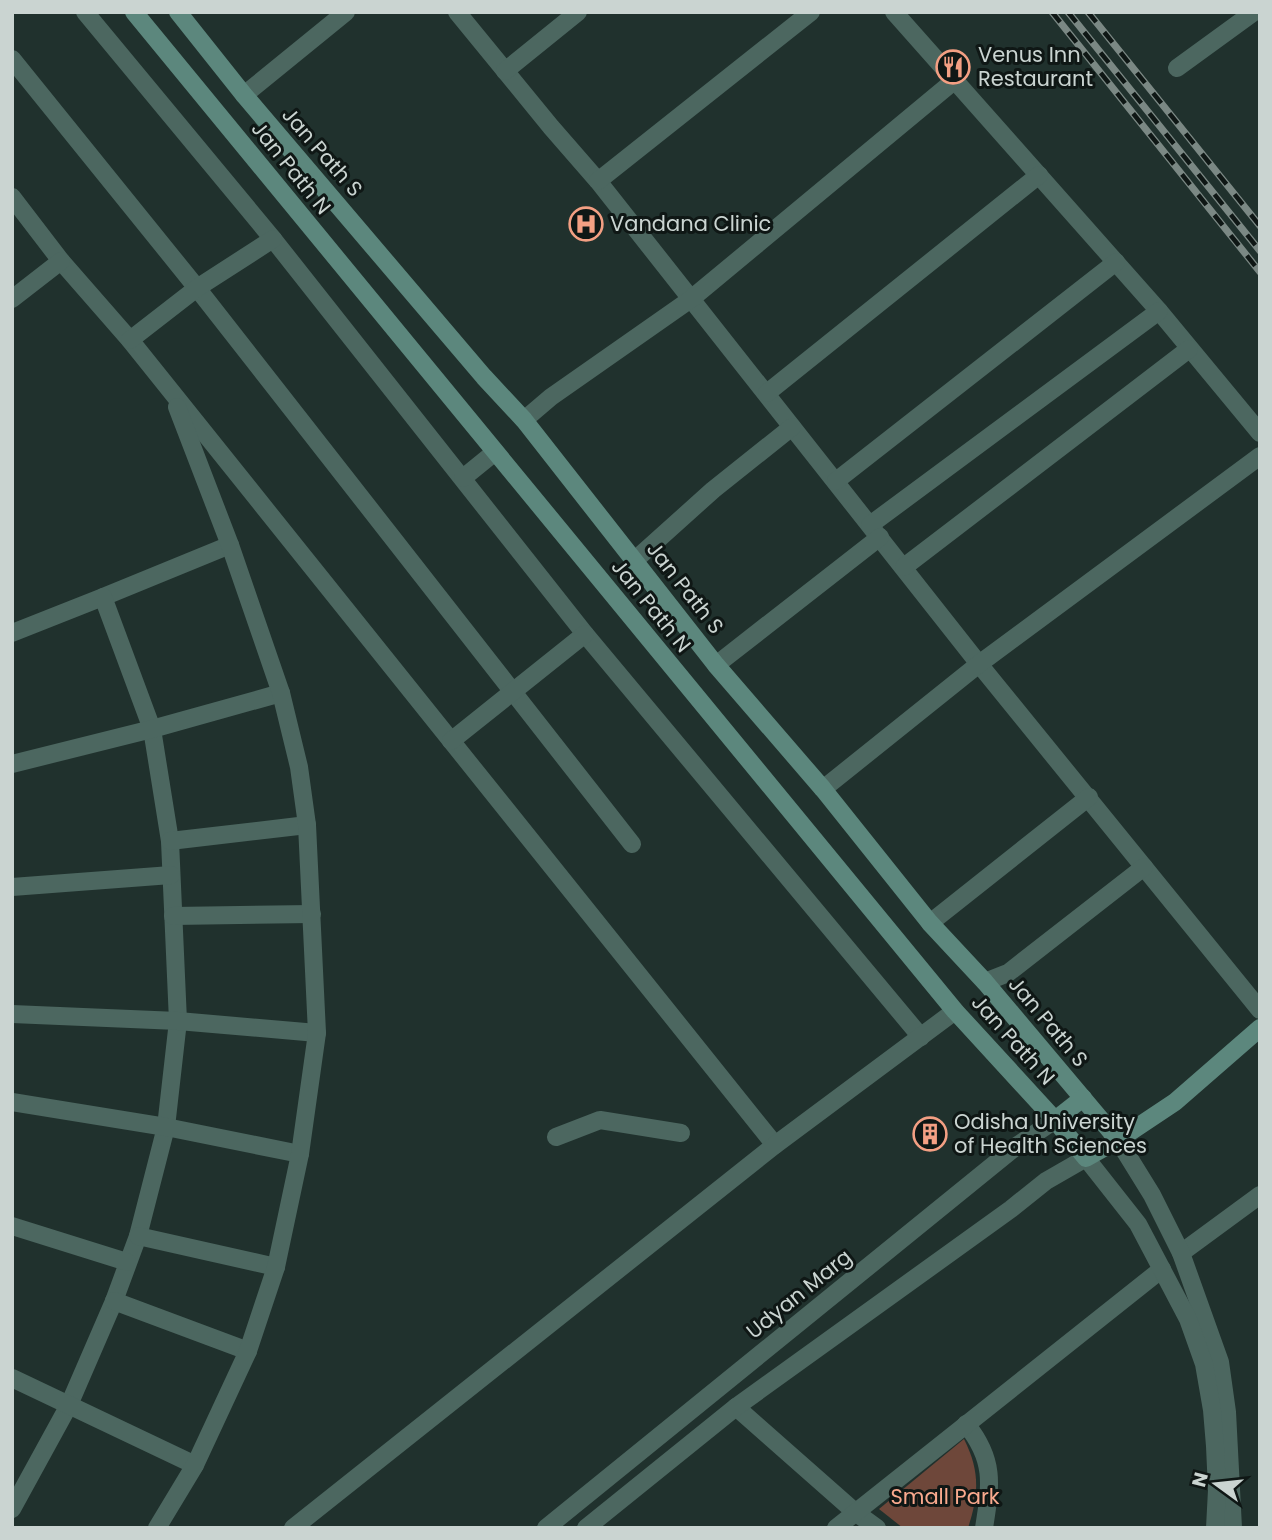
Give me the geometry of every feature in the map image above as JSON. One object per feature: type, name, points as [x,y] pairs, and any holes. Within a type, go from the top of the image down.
[{"type":"main road","name":"Jan Path N","points":[[134,12],[956,1011],[1086,1158]]},
{"type":"main road","name":"Jan Path S","points":[[178,12],[244,95],[484,377],[524,420],[716,664],[930,923],[985,982],[1118,1140]]},
{"type":"main road","points":[[1086,1158],[1175,1102],[1257,1031]]},
{"type":"main road","name":"Udyan Marg","points":[[1055,1120],[1083,1098]]},
{"type":"street","points":[[85,12],[273,239],[585,634],[921,1037]]},
{"type":"street","points":[[244,95],[346,12]]},
{"type":"street","points":[[505,71],[578,12]]},
{"type":"street","points":[[598,181],[811,12]]},
{"type":"street","points":[[894,12],[1160,311],[1260,433]]},
{"type":"street","points":[[1177,68],[1254,12]]},
{"type":"street","points":[[464,15],[505,71],[598,181],[979,664],[1260,1010]]},
{"type":"street","points":[[12,60],[197,288],[632,844]]},
{"type":"street","points":[[524,420],[551,397],[691,299],[955,80]]},
{"type":"street","points":[[767,393],[1039,175]]},
{"type":"street","points":[[12,197],[61,261],[172,392],[775,1145]]},
{"type":"street","points":[[130,340],[197,288],[273,239]]},
{"type":"street","points":[[12,299],[61,261]]},
{"type":"street","points":[[836,481],[1116,262]]},
{"type":"street","points":[[716,664],[875,531],[1160,311]]},
{"type":"street","points":[[904,567],[1189,349]]},
{"type":"street","points":[[157,1528],[195,1465],[248,1351],[276,1266],[300,1154],[317,1033],[307,825],[299,767],[281,693],[230,545],[172,392]]},
{"type":"street","points":[[634,561],[713,490],[792,426]]},
{"type":"street","points":[[463,478],[495,452]]},
{"type":"street","points":[[822,789],[979,664],[1260,456]]},
{"type":"street","points":[[12,633],[230,545]]},
{"type":"street","points":[[12,1509],[69,1405],[114,1301],[138,1236],[166,1127],[178,1021],[170,841],[152,729],[103,597]]},
{"type":"street","points":[[451,741],[585,634]]},
{"type":"street","points":[[12,764],[281,693]]},
{"type":"street","points":[[930,923],[1089,797]]},
{"type":"street","points":[[170,841],[307,825]]},
{"type":"street","points":[[985,982],[1008,973],[1144,867]]},
{"type":"street","points":[[12,887],[171,875]]},
{"type":"street","points":[[173,916],[312,914]]},
{"type":"street","points":[[293,1528],[775,1145],[956,1011]]},
{"type":"street","points":[[12,1014],[178,1021],[317,1033]]},
{"type":"street","points":[[12,1102],[166,1127],[300,1154]]},
{"type":"street","points":[[556,1138],[600,1120],[681,1133]]},
{"type":"street","name":"Udyan Marg","points":[[546,1528],[1018,1145],[1055,1120]]},
{"type":"street","name":"Jan Path S","points":[[1118,1140],[1152,1195],[1181,1253],[1220,1362],[1227,1412],[1233,1528]]},
{"type":"street","points":[[586,1528],[736,1408],[1046,1181],[1086,1158]]},
{"type":"street","name":"Jan Path N","points":[[1086,1158],[1138,1224],[1188,1319],[1204,1364],[1215,1446],[1215,1528]]},
{"type":"street","points":[[1181,1253],[1260,1195]]},
{"type":"street","points":[[12,1226],[127,1262]]},
{"type":"street","points":[[138,1236],[276,1266]]},
{"type":"street","points":[[835,1528],[1162,1269]]},
{"type":"street","points":[[114,1301],[248,1351]]},
{"type":"street","points":[[12,1378],[195,1465]]},
{"type":"street","points":[[736,1408],[877,1528]]},
{"type":"street","points":[[966,1424],[979,1440],[988,1460],[989,1496],[984,1528]]},
{"type":"green space","name":"Small Park","points":[[964,1439],[973,1462],[976,1483],[968,1528],[903,1528],[879,1509]]},
{"type":"railway","points":[[1052,12],[1260,272]]},
{"type":"railway","points":[[1068,12],[1260,251]]},
{"type":"railway","points":[[1088,12],[1260,226]]},
{"type":"place","name":"Venus Inn Restaurant","points":[[953,67]]},
{"type":"place","name":"Vandana Clinic","points":[[586,224]]},
{"type":"place","name":"Odisha University of Health Sciences","points":[[930,1134]]}]
